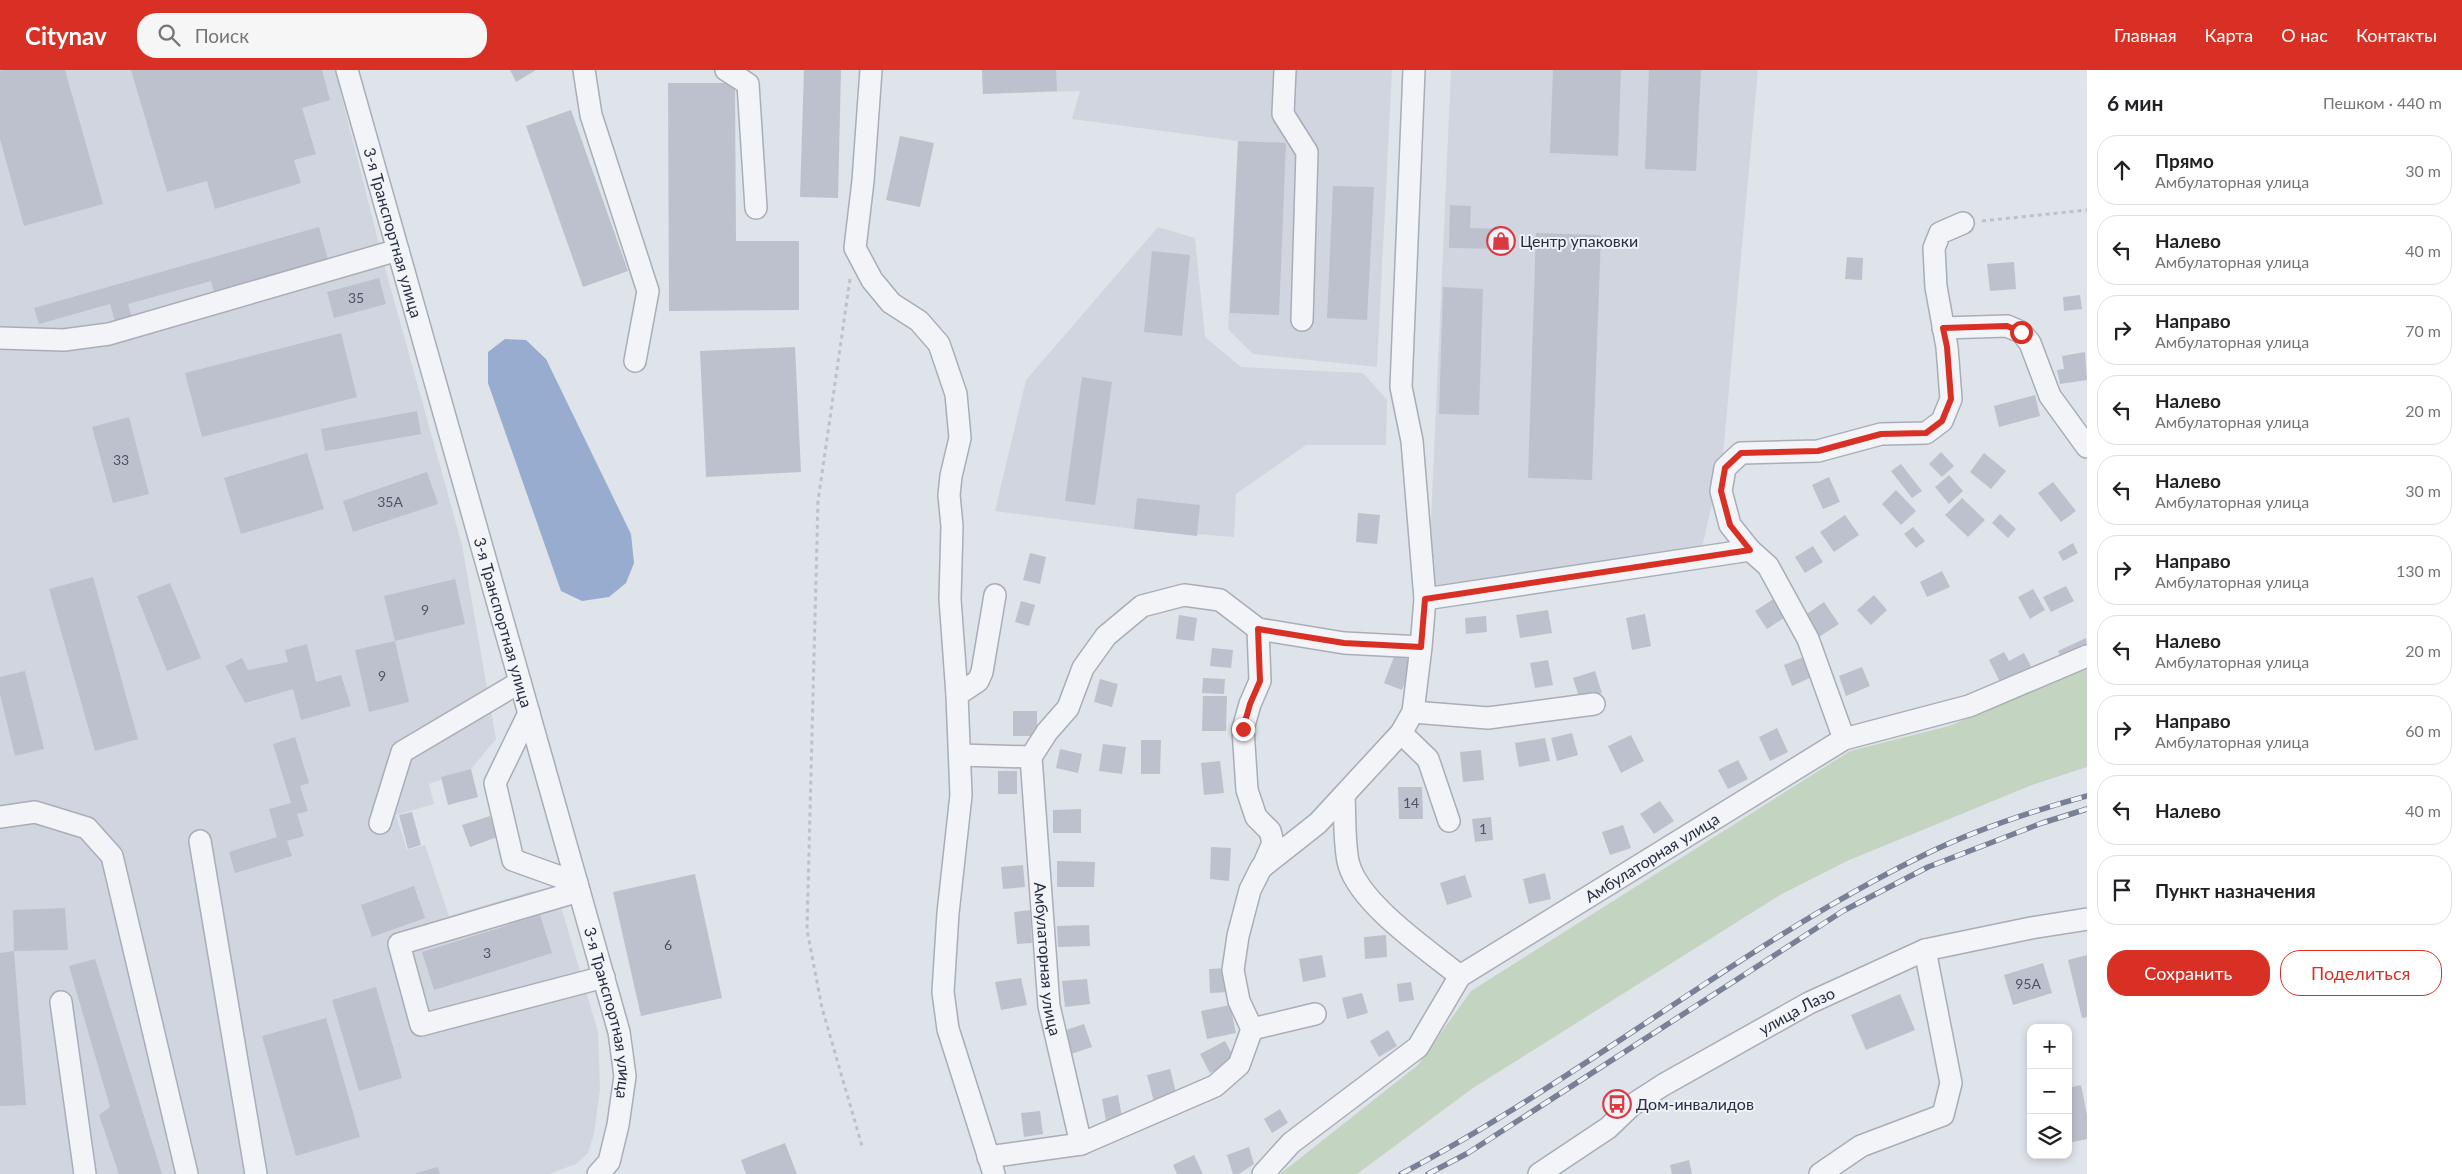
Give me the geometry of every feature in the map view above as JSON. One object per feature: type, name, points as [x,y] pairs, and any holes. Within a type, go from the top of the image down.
[{"type":"street","name":"3-я Транспортная улица","points":[[347,70],[619,1032],[624,1076],[618,1125],[609,1162],[598,1174]]},
{"type":"street","points":[[584,70],[591,115],[648,291],[635,361]]},
{"type":"street","points":[[726,70],[748,84],[756,208]]},
{"type":"street","points":[[871,70],[863,181],[855,248],[872,280],[891,304],[919,321],[939,344],[956,394],[960,438],[951,476],[949,495],[952,526],[950,600],[957,695],[961,794],[948,913],[943,992],[948,1029],[991,1166],[1081,1144],[1215,1086],[1239,1065],[1252,1029],[1239,1001],[1233,970],[1238,936],[1250,890],[1273,844],[1270,831],[1256,817],[1247,790],[1243,729],[1250,704],[1260,681],[1258,629]]},
{"type":"street","points":[[1285,70],[1283,114],[1307,152],[1302,320]]},
{"type":"street","points":[[1261,868],[1318,823],[1400,733],[1413,712],[1425,599],[1412,441],[1401,387],[1414,70]]},
{"type":"street","points":[[1844,739],[1808,639],[1768,566],[1750,550],[1730,525],[1721,491],[1725,468],[1741,453],[1818,451],[1881,434],[1926,433],[1942,421],[1951,399],[1947,347],[1936,287],[1934,248],[1940,233],[1964,223]]},
{"type":"street","points":[[0,338],[64,340],[109,334],[398,250]]},
{"type":"street","points":[[1943,328],[2007,326],[2021,332],[2030,343],[2050,396],[2087,447]]},
{"type":"street","points":[[1425,599],[1750,550]]},
{"type":"street","points":[[957,695],[978,681],[982,672],[996,595]]},
{"type":"street","points":[[960,755],[1031,757],[1047,732],[1068,708],[1083,668],[1106,636],[1142,606],[1184,595],[1220,600],[1258,629],[1344,643],[1421,647]]},
{"type":"street","name":"Амбулаторная улица","points":[[1263,1174],[1291,1143],[1418,1047],[1460,976],[1844,739],[1969,706],[2087,656]]},
{"type":"street","points":[[380,823],[402,752],[520,682]]},
{"type":"street","points":[[1413,712],[1488,718],[1594,704]]},
{"type":"street","points":[[529,713],[495,783],[513,860],[578,887]]},
{"type":"street","points":[[1400,733],[1428,759],[1449,821]]},
{"type":"street","name":"Амбулаторная улица","points":[[1031,757],[1049,1006],[1081,1144]]},
{"type":"street","points":[[1344,796],[1348,865],[1357,882],[1382,913],[1460,976]]},
{"type":"street","points":[[0,817],[35,812],[88,828],[112,856],[187,1174]]},
{"type":"street","points":[[200,842],[256,1174]]},
{"type":"street","points":[[578,887],[399,944],[422,1025],[604,977]]},
{"type":"street","name":"улица Лазо","points":[[1539,1174],[1608,1128],[1632,1105],[1704,1061],[1809,1003],[1925,950],[2031,928],[2087,919]]},
{"type":"street","points":[[1820,1174],[1861,1146],[1943,1115],[1951,1083],[1925,950]]},
{"type":"street","points":[[61,1002],[85,1174]]},
{"type":"street","points":[[1252,1029],[1315,1014]]},
{"type":"path","points":[[1964,223],[2087,210]]},
{"type":"path","points":[[850,277],[818,501],[807,930],[822,1008],[862,1146]]},
{"type":"shaded area","points":[[0,70],[335,70],[384,264],[462,545],[496,739],[471,769],[429,784],[434,804],[396,815],[407,850],[425,845],[449,916],[532,891],[559,900],[598,1032],[600,1089],[594,1134],[588,1153],[576,1164],[549,1174],[0,1174]]},
{"type":"shaded area","points":[[982,70],[1392,70],[1377,367],[1253,354],[1228,329],[1238,141],[1072,119],[1080,91],[983,94]]},
{"type":"shaded area","points":[[1451,70],[1758,70],[1723,455],[1701,552],[1428,588]]},
{"type":"shaded area","points":[[1158,227],[1195,238],[1205,337],[1241,367],[1363,373],[1387,400],[1386,445],[1306,445],[1236,494],[1234,537],[1134,529],[995,511],[1026,380]]},
{"type":"green space","points":[[2087,668],[2087,767],[2032,785],[1847,861],[1780,895],[1473,1088],[1357,1174],[1280,1174],[1418,1065],[1471,991],[1850,751],[1949,726]]},
{"type":"water","points":[[505,339],[526,340],[546,359],[631,534],[634,563],[626,583],[609,597],[582,601],[561,591],[488,383],[488,352]]},
{"type":"building","points":[[65,70],[103,204],[24,226],[0,139],[0,71]]},
{"type":"building","points":[[131,70],[322,70],[330,100],[302,108],[316,154],[294,160],[301,183],[215,209],[207,181],[167,192]]},
{"type":"building","points":[[510,70],[536,70],[516,82]]},
{"type":"building","points":[[804,70],[841,70],[838,198],[800,197]]},
{"type":"building","points":[[982,70],[1056,70],[1057,91],[983,94]]},
{"type":"building","points":[[1553,70],[1621,70],[1618,156],[1550,153]]},
{"type":"building","points":[[1649,70],[1701,70],[1696,171],[1645,169]]},
{"type":"building","points":[[668,83],[735,83],[736,241],[799,241],[799,310],[669,311]]},
{"type":"building","points":[[571,110],[628,271],[583,287],[526,126]]},
{"type":"building","points":[[900,136],[934,143],[920,207],[886,200]]},
{"type":"building","points":[[1238,141],[1286,143],[1279,315],[1230,313]]},
{"type":"building","points":[[1333,186],[1374,187],[1367,320],[1327,318]]},
{"type":"building","points":[[1450,205],[1471,206],[1470,228],[1511,229],[1510,249],[1449,248]]},
{"type":"building","points":[[319,227],[328,260],[214,292],[211,281],[128,304],[133,320],[116,325],[110,304],[39,324],[34,308]]},
{"type":"building","points":[[1536,233],[1601,235],[1592,480],[1528,478]]},
{"type":"building","points":[[1152,251],[1190,255],[1182,336],[1144,332]]},
{"type":"building","points":[[1847,257],[1863,258],[1862,280],[1845,279]]},
{"type":"building","points":[[2014,262],[2016,289],[1990,291],[1987,264]]},
{"type":"building","points":[[379,278],[386,304],[334,318],[327,292]]},
{"type":"building","points":[[1443,287],[1483,289],[1479,415],[1439,414]]},
{"type":"building","points":[[2080,295],[2082,309],[2064,311],[2063,297]]},
{"type":"building","points":[[341,333],[357,397],[202,437],[185,373]]},
{"type":"building","points":[[795,347],[801,472],[706,477],[700,351]]},
{"type":"building","points":[[2085,352],[2087,380],[2060,384],[2057,370],[2064,369],[2062,356]]},
{"type":"building","points":[[1082,377],[1112,382],[1095,505],[1065,501]]},
{"type":"building","points":[[2035,395],[2040,416],[1999,427],[1994,406]]},
{"type":"building","points":[[417,411],[421,434],[325,451],[321,429]]},
{"type":"building","points":[[129,417],[149,494],[113,503],[92,427]]},
{"type":"building","points":[[1941,452],[1954,466],[1942,477],[1929,464]]},
{"type":"building","points":[[307,453],[324,509],[241,534],[224,478]]},
{"type":"building","points":[[1984,453],[2006,471],[1991,489],[1970,472]]},
{"type":"building","points":[[1901,464],[1922,491],[1912,498],[1891,471]]},
{"type":"building","points":[[427,472],[438,504],[353,532],[343,501]]},
{"type":"building","points":[[1949,475],[1963,491],[1949,504],[1935,487]]},
{"type":"building","points":[[1829,477],[1840,502],[1823,509],[1812,485]]},
{"type":"building","points":[[2053,482],[2076,511],[2061,522],[2038,493]]},
{"type":"building","points":[[1896,490],[1916,511],[1901,525],[1882,504]]},
{"type":"building","points":[[1137,498],[1200,505],[1197,536],[1134,529]]},
{"type":"building","points":[[1962,498],[1985,520],[1968,537],[1945,515]]},
{"type":"building","points":[[1358,513],[1380,515],[1377,544],[1356,542]]},
{"type":"building","points":[[2000,514],[2016,529],[2008,538],[1992,523]]},
{"type":"building","points":[[1845,515],[1859,535],[1834,552],[1820,532]]},
{"type":"building","points":[[1913,527],[1925,541],[1916,548],[1904,534]]},
{"type":"building","points":[[2073,543],[2078,553],[2063,561],[2058,552]]},
{"type":"building","points":[[1813,546],[1823,562],[1805,573],[1795,557]]},
{"type":"building","points":[[1030,553],[1046,557],[1040,584],[1023,580]]},
{"type":"building","points":[[1942,571],[1950,587],[1927,597],[1920,582]]},
{"type":"building","points":[[93,577],[138,739],[95,751],[49,589]]},
{"type":"building","points":[[455,579],[465,624],[395,641],[384,596]]},
{"type":"building","points":[[170,583],[201,658],[167,671],[137,596]]},
{"type":"building","points":[[2066,586],[2074,601],[2051,612],[2043,597]]},
{"type":"building","points":[[2033,589],[2045,610],[2030,619],[2018,597]]},
{"type":"building","points":[[1874,595],[1887,610],[1871,625],[1857,610]]},
{"type":"building","points":[[1775,598],[1787,616],[1767,629],[1755,611]]},
{"type":"building","points":[[1021,601],[1035,605],[1029,626],[1015,622]]},
{"type":"building","points":[[1824,602],[1839,624],[1819,637],[1804,616]]},
{"type":"building","points":[[1548,610],[1552,633],[1520,638],[1516,615]]},
{"type":"building","points":[[1645,614],[1651,646],[1632,650],[1626,618]]},
{"type":"building","points":[[1179,615],[1197,618],[1194,641],[1176,639]]},
{"type":"building","points":[[1486,616],[1487,632],[1466,634],[1465,618]]},
{"type":"building","points":[[2086,638],[2087,650],[2063,662],[2058,651]]},
{"type":"building","points":[[395,641],[409,702],[369,712],[355,650]]},
{"type":"building","points":[[307,644],[316,682],[341,675],[351,706],[301,720],[293,689],[245,703],[225,666],[242,658],[248,670],[288,662],[285,650]]},
{"type":"building","points":[[1212,648],[1233,650],[1231,668],[1210,666]]},
{"type":"building","points":[[2004,652],[2009,661],[2024,653],[2034,672],[2003,688],[1989,660]]},
{"type":"building","points":[[1395,654],[1413,661],[1402,690],[1384,683]]},
{"type":"building","points":[[1806,656],[1814,676],[1792,686],[1784,665]]},
{"type":"building","points":[[1548,660],[1553,685],[1535,688],[1530,663]]},
{"type":"building","points":[[1862,667],[1870,686],[1846,696],[1839,676]]},
{"type":"building","points":[[25,671],[44,749],[15,756],[0,694],[0,677]]},
{"type":"building","points":[[1595,671],[1602,693],[1580,700],[1573,678]]},
{"type":"building","points":[[1203,678],[1225,679],[1224,694],[1202,693]]},
{"type":"building","points":[[1100,679],[1118,684],[1112,707],[1094,702]]},
{"type":"building","points":[[1203,696],[1227,696],[1226,731],[1202,731]]},
{"type":"building","points":[[1013,711],[1037,711],[1037,736],[1013,736]]},
{"type":"building","points":[[1777,728],[1788,752],[1770,761],[1759,737]]},
{"type":"building","points":[[1572,733],[1578,755],[1557,761],[1551,738]]},
{"type":"building","points":[[1631,735],[1644,761],[1621,773],[1608,746]]},
{"type":"building","points":[[295,737],[309,783],[300,786],[308,811],[297,814],[304,836],[287,841],[292,856],[235,873],[229,852],[277,837],[269,809],[291,803],[273,744]]},
{"type":"building","points":[[1545,738],[1550,761],[1519,767],[1515,743]]},
{"type":"building","points":[[1141,740],[1161,740],[1160,774],[1141,774]]},
{"type":"building","points":[[1103,744],[1126,747],[1122,774],[1099,771]]},
{"type":"building","points":[[1060,749],[1082,754],[1078,773],[1056,768]]},
{"type":"building","points":[[1481,750],[1484,780],[1463,782],[1460,752]]},
{"type":"building","points":[[1738,760],[1748,779],[1728,789],[1718,770]]},
{"type":"building","points":[[1220,761],[1224,793],[1204,795],[1201,763]]},
{"type":"building","points":[[471,769],[478,797],[448,805],[441,777]]},
{"type":"building","points":[[998,771],[1017,771],[1017,794],[998,794]]},
{"type":"building","points":[[1398,787],[1422,787],[1423,819],[1399,819]]},
{"type":"building","points":[[1660,801],[1674,821],[1654,834],[1640,814]]},
{"type":"building","points":[[1081,809],[1081,833],[1053,833],[1053,810]]},
{"type":"building","points":[[412,812],[421,845],[408,849],[399,815]]},
{"type":"building","points":[[490,816],[497,837],[470,847],[462,825]]},
{"type":"building","points":[[1491,817],[1493,840],[1475,842],[1472,819]]},
{"type":"building","points":[[1623,825],[1631,848],[1610,855],[1602,832]]},
{"type":"building","points":[[1211,847],[1231,848],[1229,881],[1210,879]]},
{"type":"building","points":[[1057,861],[1095,862],[1094,887],[1057,887]]},
{"type":"building","points":[[1023,865],[1025,887],[1003,889],[1001,867]]},
{"type":"building","points":[[1545,873],[1551,899],[1529,904],[1523,879]]},
{"type":"building","points":[[695,874],[722,998],[641,1016],[613,892]]},
{"type":"building","points":[[1465,875],[1472,897],[1447,905],[1440,883]]},
{"type":"building","points":[[414,886],[425,918],[372,937],[361,905]]},
{"type":"building","points":[[65,908],[68,950],[14,951],[13,910]]},
{"type":"building","points":[[1030,910],[1032,943],[1017,944],[1014,912]]},
{"type":"building","points":[[540,915],[552,953],[434,990],[422,952]]},
{"type":"building","points":[[1089,925],[1090,946],[1058,947],[1057,926]]},
{"type":"building","points":[[1386,935],[1387,957],[1365,959],[1364,937]]},
{"type":"building","points":[[14,951],[26,1105],[0,1106],[0,953]]},
{"type":"building","points":[[1322,955],[1326,977],[1303,982],[1299,959]]},
{"type":"building","points":[[2087,955],[2087,1017],[2082,1018],[2068,960]]},
{"type":"building","points":[[95,959],[162,1174],[119,1174],[99,1115],[110,1107],[69,966]]},
{"type":"building","points":[[2043,963],[2052,993],[2013,1005],[2004,975]]},
{"type":"building","points":[[1228,968],[1229,992],[1210,993],[1209,969]]},
{"type":"building","points":[[1021,978],[1027,1005],[1001,1010],[995,982]]},
{"type":"building","points":[[1087,979],[1090,1004],[1065,1007],[1062,981]]},
{"type":"building","points":[[1411,982],[1414,1000],[1399,1002],[1397,984]]},
{"type":"building","points":[[376,987],[402,1078],[359,1091],[332,1000]]},
{"type":"building","points":[[1362,993],[1368,1013],[1347,1019],[1342,998]]},
{"type":"building","points":[[1900,994],[1915,1030],[1866,1050],[1851,1015]]},
{"type":"building","points":[[1230,1005],[1236,1033],[1207,1039],[1201,1011]]},
{"type":"building","points":[[326,1018],[360,1137],[296,1156],[262,1036]]},
{"type":"building","points":[[1084,1024],[1092,1047],[1071,1054],[1063,1031]]},
{"type":"building","points":[[1388,1030],[1397,1046],[1379,1057],[1370,1041]]},
{"type":"building","points":[[1225,1041],[1235,1060],[1210,1073],[1200,1054]]},
{"type":"building","points":[[1170,1069],[1178,1100],[1155,1106],[1147,1075]]},
{"type":"building","points":[[2081,1085],[2087,1115],[2087,1139],[2072,1142],[2072,1114],[2072,1087]]},
{"type":"building","points":[[1118,1095],[1122,1117],[1106,1121],[1102,1099]]},
{"type":"building","points":[[1280,1109],[1288,1123],[1272,1133],[1264,1119]]},
{"type":"building","points":[[1040,1111],[1043,1134],[1024,1137],[1021,1113]]},
{"type":"building","points":[[785,1143],[797,1174],[746,1174],[741,1160]]},
{"type":"building","points":[[1249,1147],[1254,1164],[1239,1174],[1233,1174],[1227,1155]]},
{"type":"building","points":[[1194,1155],[1203,1174],[1177,1174],[1173,1165]]},
{"type":"building","points":[[1689,1160],[1692,1174],[1672,1174],[1670,1165]]},
{"type":"building","points":[[438,1167],[440,1174],[416,1174],[416,1173]]},
{"type":"railway","points":[[1401,1174],[1468,1137],[1533,1097],[1725,970],[1790,929],[1856,891],[1924,855],[1963,837],[2045,808],[2087,796]]},
{"type":"railway","points":[[1428,1174],[1468,1153],[1843,911],[1928,867],[2042,823],[2087,809]]},
{"type":"place","name":"Центр упаковки","points":[[1501,241]]},
{"type":"place","name":"Дом-инвалидов","points":[[1617,1104]]},
{"type":"route","points":[[1243,729],[1250,704],[1260,681],[1258,629],[1344,643],[1421,647],[1425,599],[1750,550],[1730,525],[1721,491],[1725,468],[1741,453],[1818,451],[1881,434],[1926,433],[1942,421],[1951,399],[1947,347],[1943,328],[2007,326],[2021,332]]}]
